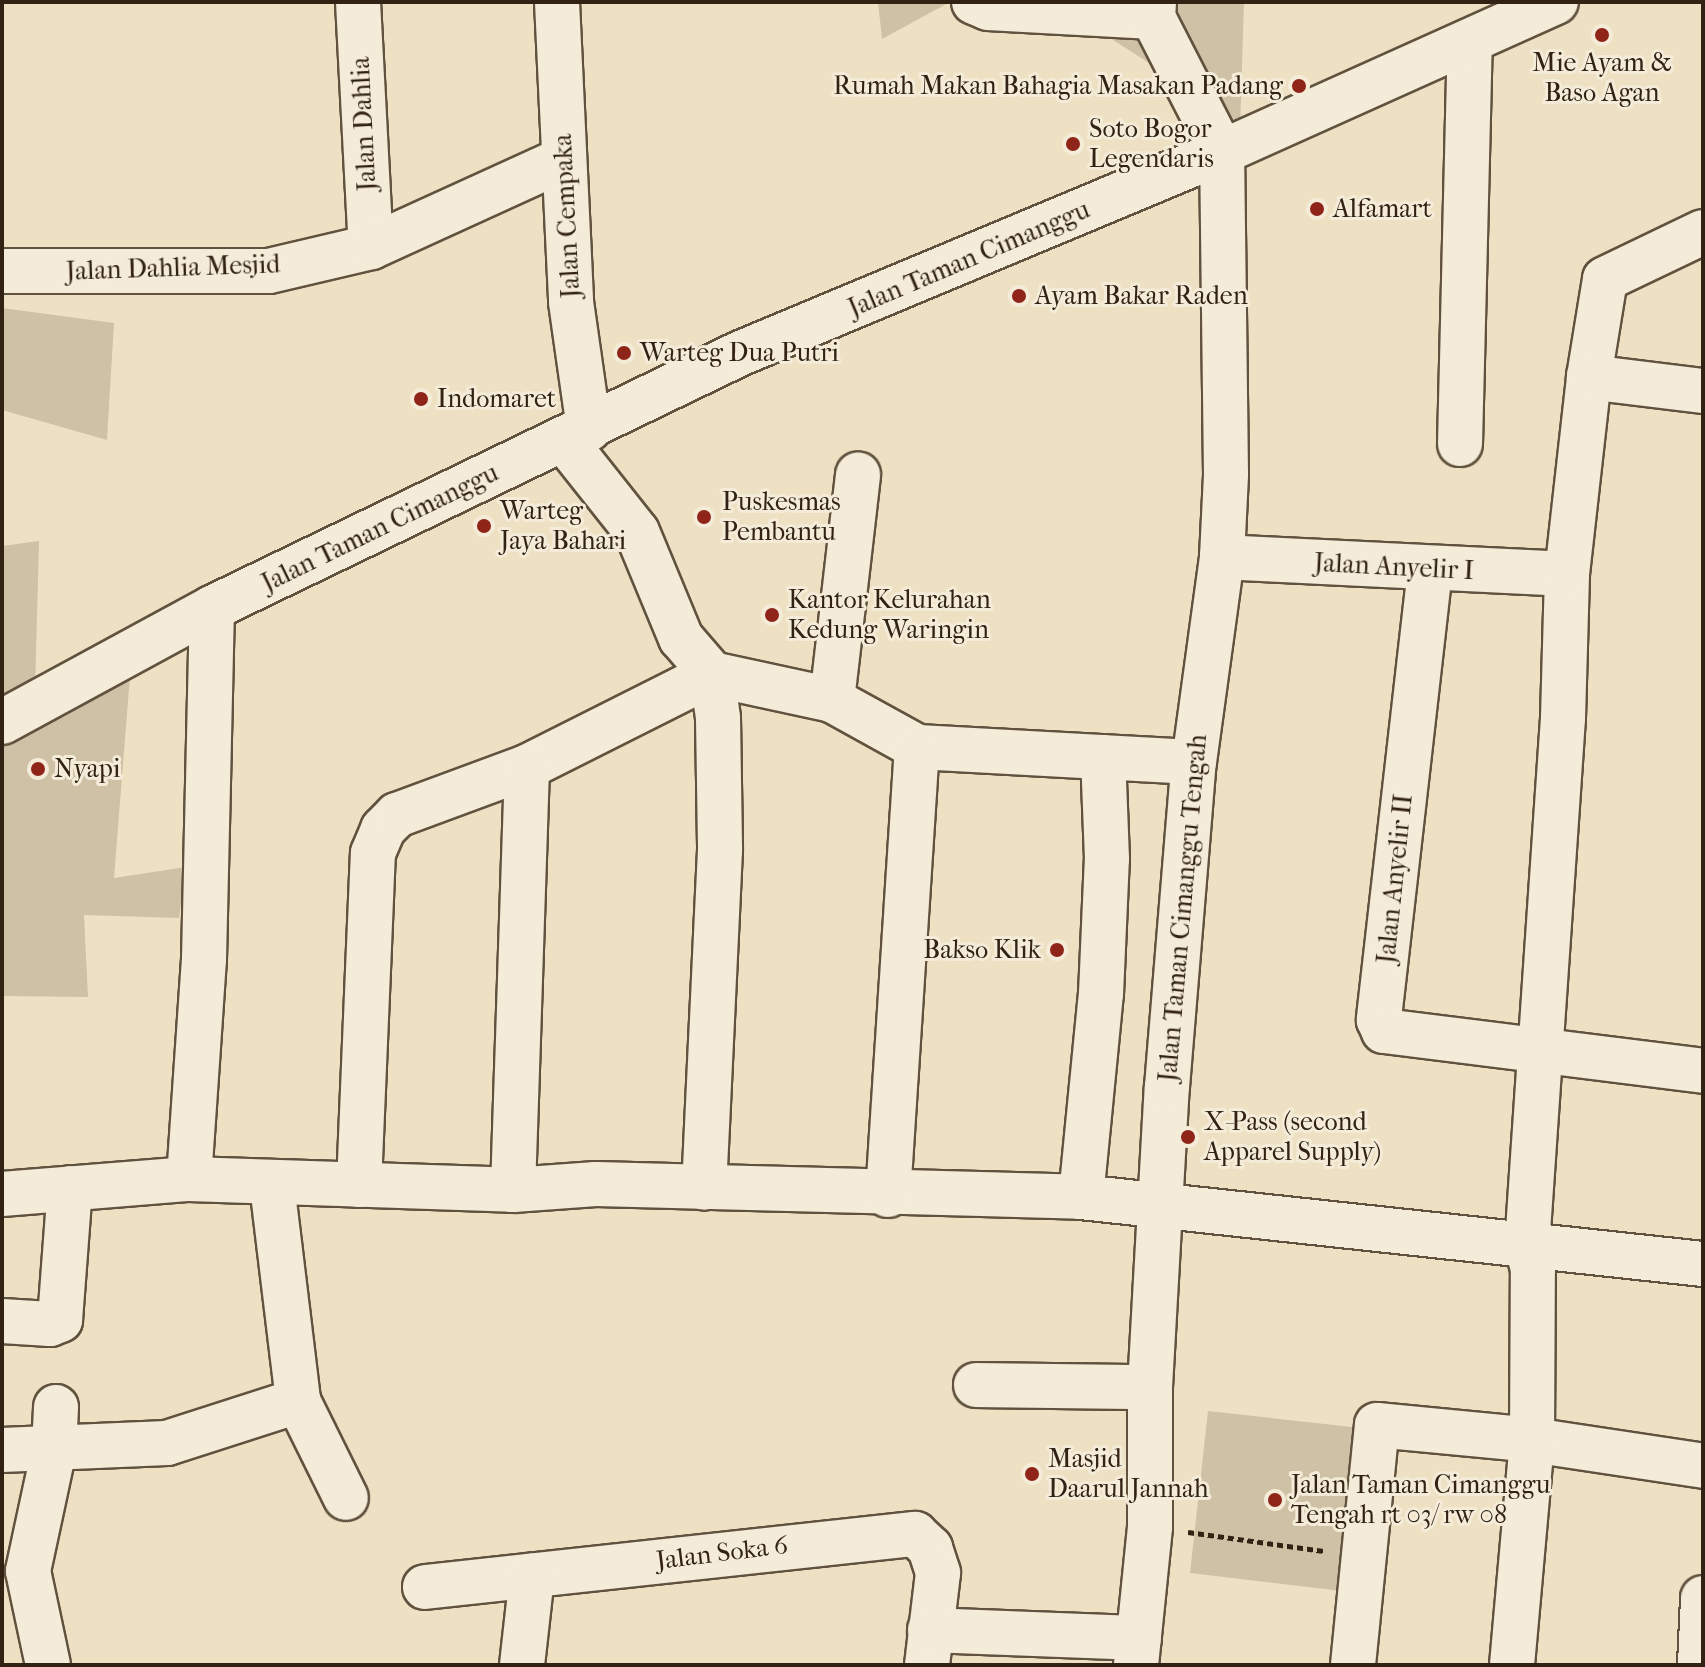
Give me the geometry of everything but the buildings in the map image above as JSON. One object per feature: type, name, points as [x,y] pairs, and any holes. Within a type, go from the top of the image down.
[{"type":"street","name":"Jalan Dahlia","points":[[358,2],[371,247]]},
{"type":"street","name":"Jalan Cempaka","points":[[557,2],[576,434]]},
{"type":"street","points":[[974,2],[988,8],[1153,10],[1222,152]]},
{"type":"street","name":"Jalan Taman Cimanggu","points":[[2,722],[212,608],[741,353],[1222,152],[1556,2]]},
{"type":"street","points":[[1460,444],[1470,42]]},
{"type":"street","name":"Jalan Taman Cimanggu Tengah","points":[[1137,1652],[1150,1527],[1150,1387],[1164,1209],[1167,1087],[1194,762],[1222,557],[1226,474],[1222,152]]},
{"type":"street","name":"Jalan Dahlia Mesjid","points":[[2,271],[269,271],[371,247],[562,160]]},
{"type":"street","points":[[1512,1665],[1532,1440],[1533,1269],[1527,1246],[1563,718],[1567,574],[1589,377],[1605,279],[1703,232]]},
{"type":"street","points":[[1589,377],[1703,391]]},
{"type":"street","points":[[576,434],[637,532],[681,638],[712,674],[718,718],[720,850],[704,1188]]},
{"type":"street","points":[[832,700],[858,474]]},
{"type":"street","name":"Jalan Anyelir I","points":[[1222,557],[1430,570],[1567,574]]},
{"type":"street","name":"Jalan Anyelir II","points":[[1430,570],[1379,1020],[1384,1031],[1399,1035],[1540,1050]]},
{"type":"street","points":[[189,1179],[204,959],[212,608]]},
{"type":"street","points":[[359,1185],[377,840],[397,815],[527,767],[712,674],[832,700],[917,747],[1194,762]]},
{"type":"street","points":[[888,1195],[917,747]]},
{"type":"street","points":[[1081,1197],[1102,979],[1107,859],[1103,757]]},
{"type":"street","points":[[513,1190],[527,767]]},
{"type":"street","points":[[1540,1050],[1703,1071]]},
{"type":"street","points":[[2,1194],[189,1179],[272,1185],[513,1190],[596,1184],[888,1195],[1081,1197],[1164,1209],[1313,1220],[1703,1264]]},
{"type":"street","points":[[272,1185],[298,1401],[346,1498]]},
{"type":"street","points":[[2,1321],[50,1324],[60,1320],[70,1188]]},
{"type":"street","points":[[976,1385],[1150,1387]]},
{"type":"street","points":[[2,1450],[167,1443],[298,1401]]},
{"type":"street","points":[[48,1665],[28,1571],[54,1450],[56,1407]]},
{"type":"street","points":[[1353,1665],[1377,1425],[1532,1440],[1703,1466]]},
{"type":"street","name":"Jalan Soka 6","points":[[425,1587],[915,1534],[930,1548],[938,1573],[929,1648]]},
{"type":"street","points":[[522,1665],[532,1576]]},
{"type":"street","points":[[1700,1665],[1703,1598]]},
{"type":"street","points":[[929,1648],[1137,1652]]},
{"type":"path","points":[[1150,1527],[1365,1557]]},
{"type":"shaded area","points":[[878,2],[950,2],[882,39]]},
{"type":"shaded area","points":[[1053,2],[1244,2],[1240,131],[1190,150],[1168,75]]},
{"type":"shaded area","points":[[2,308],[114,323],[107,440],[2,410]]},
{"type":"shaded area","points":[[39,541],[34,729],[130,676],[114,878],[186,867],[179,918],[84,915],[88,997],[2,996],[2,546]]},
{"type":"shaded area","name":"Jalan Taman Cimanggu Tengah rt 03/ rw 08","points":[[1208,1411],[1361,1428],[1342,1591],[1190,1573]]},
{"type":"place","name":"Mie Ayam & Baso Agan","points":[[1602,35]]},
{"type":"place","name":"Rumah Makan Bahagia Masakan Padang","points":[[1299,86]]},
{"type":"place","name":"Soto Bogor Legendaris","points":[[1073,144]]},
{"type":"place","name":"Alfamart","points":[[1317,209]]},
{"type":"place","name":"Ayam Bakar Raden","points":[[1019,296]]},
{"type":"place","name":"Warteg Dua Putri","points":[[624,353]]},
{"type":"place","name":"Indomaret","points":[[421,399]]},
{"type":"place","name":"Puskesmas Pembantu","points":[[704,517]]},
{"type":"place","name":"Warteg Jaya Bahari","points":[[484,526]]},
{"type":"place","name":"Kantor Kelurahan Kedung Waringin","points":[[772,615]]},
{"type":"place","name":"Nyapi","points":[[38,769]]},
{"type":"place","name":"Bakso Klik","points":[[1057,950]]},
{"type":"place","name":"X-Pass (second Apparel Supply)","points":[[1188,1137]]},
{"type":"place","name":"Masjid Daarul Jannah","points":[[1032,1474]]},
{"type":"place","name":"Jalan Taman Cimanggu Tengah rt 03/ rw 08","points":[[1275,1500]]}]
